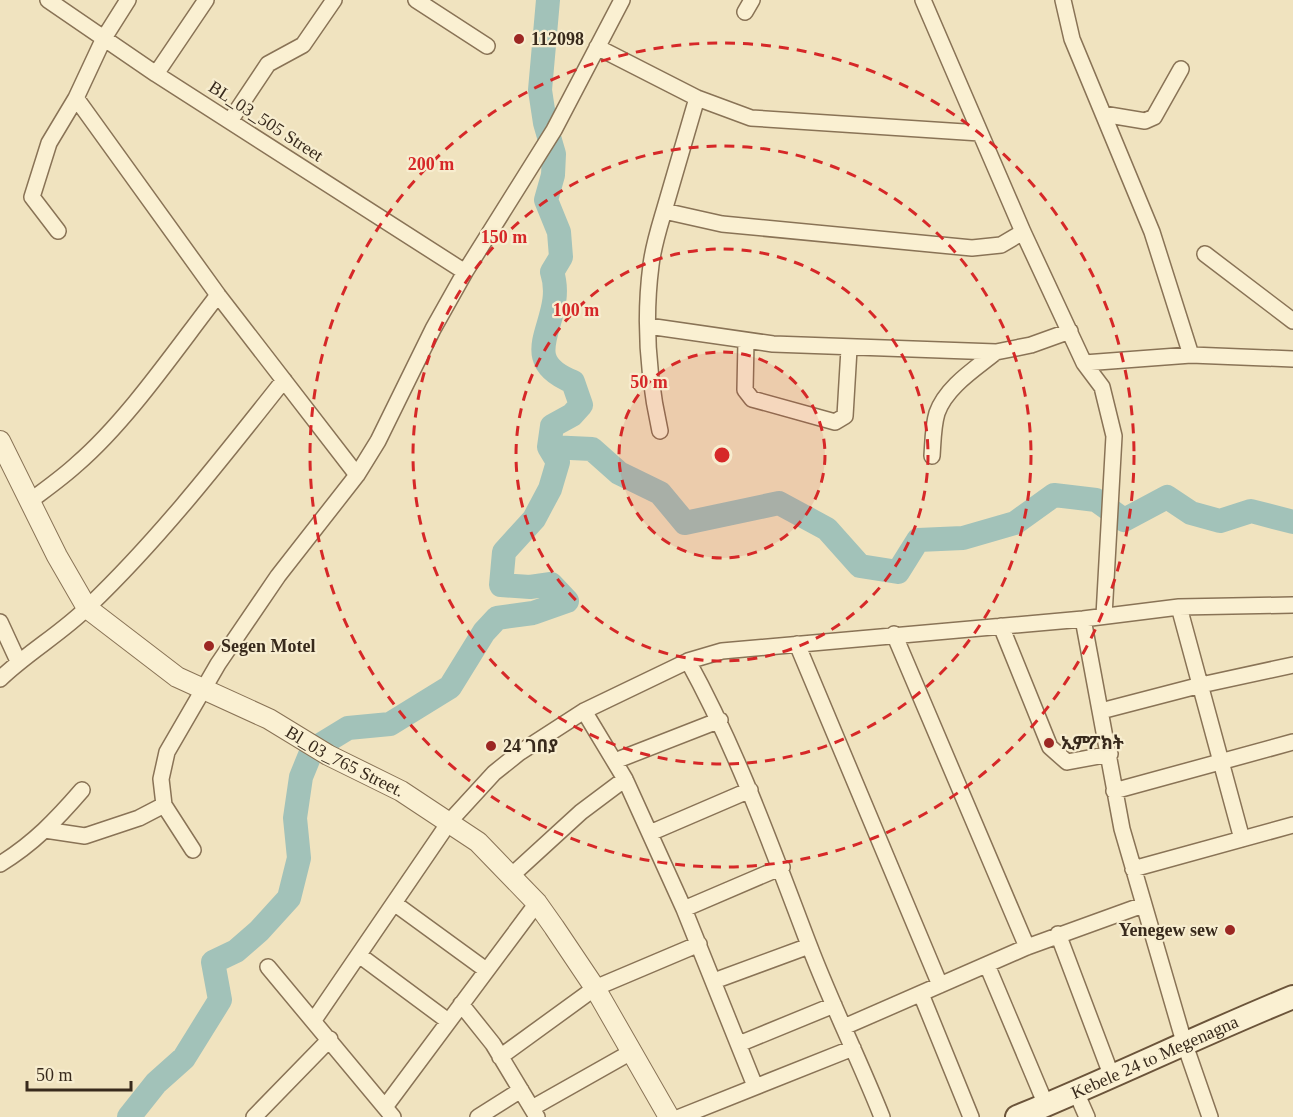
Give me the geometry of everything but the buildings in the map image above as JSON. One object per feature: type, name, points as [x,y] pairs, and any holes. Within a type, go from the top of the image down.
[{"type":"main road","name":"Kebele 24 to Megenagna","points":[[1017,1117],[1112,1077],[1184,1042],[1293,997]]},
{"type":"street","name":"BL_03_505 Street","points":[[48,0],[156,74],[465,272]]},
{"type":"street","points":[[58,231],[32,197],[49,143],[76,98],[104,38],[128,0]]},
{"type":"street","points":[[156,74],[206,0]]},
{"type":"street","points":[[230,121],[268,64],[303,45],[333,0]]},
{"type":"street","points":[[416,0],[487,46]]},
{"type":"street","points":[[193,850],[164,806],[161,779],[167,752],[218,664],[278,576],[357,475],[465,272],[538,158],[622,0]]},
{"type":"street","points":[[922,0],[1023,232],[1084,363],[1102,387],[1111,417],[1114,436],[1112,494],[1104,616]]},
{"type":"street","points":[[1063,0],[1072,39],[1152,231],[1191,355]]},
{"type":"street","points":[[597,47],[697,98],[751,117],[980,133]]},
{"type":"street","points":[[1103,114],[1145,121],[1154,117],[1181,69]]},
{"type":"street","points":[[76,98],[218,295],[357,475]]},
{"type":"street","points":[[660,431],[653,401],[648,326],[651,264],[697,98]]},
{"type":"street","points":[[664,211],[722,224],[972,248],[1001,245],[1023,232]]},
{"type":"street","points":[[1205,255],[1293,321]]},
{"type":"street","points":[[30,501],[78,464],[96,446],[141,395],[218,295]]},
{"type":"street","points":[[648,326],[746,341],[849,349],[996,352],[1031,345],[1070,331]]},
{"type":"street","points":[[746,341],[745,390],[752,399],[835,422],[845,416],[849,349]]},
{"type":"street","points":[[1084,363],[1191,355],[1288,358],[1293,344]]},
{"type":"street","points":[[932,456],[936,416],[942,401],[954,387],[996,352]]},
{"type":"street","points":[[0,679],[18,661],[87,608],[201,486],[284,380]]},
{"type":"street","name":"Bl_03_765 Street.","points":[[0,441],[57,556],[87,608],[177,676],[269,719],[320,750],[401,791],[450,821],[478,842],[537,903],[595,988],[669,1117]]},
{"type":"street","points":[[314,1020],[450,821],[494,773],[519,753],[584,711],[688,661],[722,651],[1083,619],[1179,607],[1293,605]]},
{"type":"street","points":[[1179,607],[1242,839]]},
{"type":"street","points":[[1083,619],[1110,754],[1114,791],[1133,869],[1184,1042],[1210,1117]]},
{"type":"street","points":[[0,622],[18,661]]},
{"type":"street","points":[[1001,626],[1050,747],[1058,757],[1067,762],[1110,754]]},
{"type":"street","points":[[894,634],[1027,946]]},
{"type":"street","points":[[797,644],[940,985]]},
{"type":"street","points":[[688,661],[720,720],[750,790],[782,867],[809,946],[853,1048],[878,1116]]},
{"type":"street","points":[[1101,711],[1201,685],[1293,665]]},
{"type":"street","points":[[584,711],[626,779],[699,944],[755,1086]]},
{"type":"street","points":[[615,761],[720,720]]},
{"type":"street","points":[[1114,791],[1293,742]]},
{"type":"street","points":[[511,876],[581,812],[626,779]]},
{"type":"street","points":[[0,864],[24,849],[82,790]]},
{"type":"street","points":[[650,833],[750,790]]},
{"type":"street","points":[[45,830],[85,836],[139,818],[164,806]]},
{"type":"street","points":[[1133,869],[1293,825]]},
{"type":"street","points":[[684,909],[782,867]]},
{"type":"street","points":[[394,903],[486,970]]},
{"type":"street","points":[[268,967],[389,1112],[448,1021],[537,903]]},
{"type":"street","points":[[844,1027],[1027,946],[1143,905]]},
{"type":"street","points":[[1058,934],[1112,1077]]},
{"type":"street","points":[[500,1057],[595,988],[699,944]]},
{"type":"street","points":[[714,981],[809,946]]},
{"type":"street","points":[[359,955],[448,1021]]},
{"type":"street","points":[[987,965],[1046,1105]]},
{"type":"street","points":[[921,994],[971,1117]]},
{"type":"street","points":[[461,1004],[500,1057],[535,1112],[633,1051]]},
{"type":"street","points":[[739,1044],[834,1005]]},
{"type":"street","points":[[254,1117],[330,1039]]},
{"type":"street","points":[[680,1117],[853,1048]]},
{"type":"street","points":[[478,1117],[521,1090]]},
{"type":"street","points":[[1076,1092],[1087,1117]]},
{"type":"waterway","points":[[129,1117],[156,1083],[184,1058],[220,1000],[213,962],[236,951],[259,931],[289,898],[299,858],[295,818],[301,777],[312,750],[348,728],[390,724],[450,687],[484,632],[497,618],[533,613],[567,601],[551,584],[530,587],[501,585],[504,552],[534,519],[550,489],[558,462],[549,447],[552,426],[572,415],[581,405],[573,382],[555,372],[546,361],[543,349],[555,290],[552,272],[561,257],[559,232],[546,200],[553,175],[554,154],[545,123],[540,90],[548,0]]},
{"type":"waterway","points":[[549,447],[592,449],[619,473],[660,493],[685,523],[779,503],[827,529],[860,566],[898,572],[918,540],[963,538],[1015,523],[1054,495],[1096,500],[1124,520],[1167,497],[1191,513],[1220,521],[1251,511],[1293,522]]},
{"type":"place","name":"112098","points":[[519,39]]},
{"type":"place","name":"Segen Motel","points":[[209,646]]},
{"type":"place","name":"ኢምፖክት","points":[[1049,743]]},
{"type":"place","name":"24 ገበያ","points":[[491,746]]},
{"type":"place","name":"Yenegew sew","points":[[1230,930]]}]
